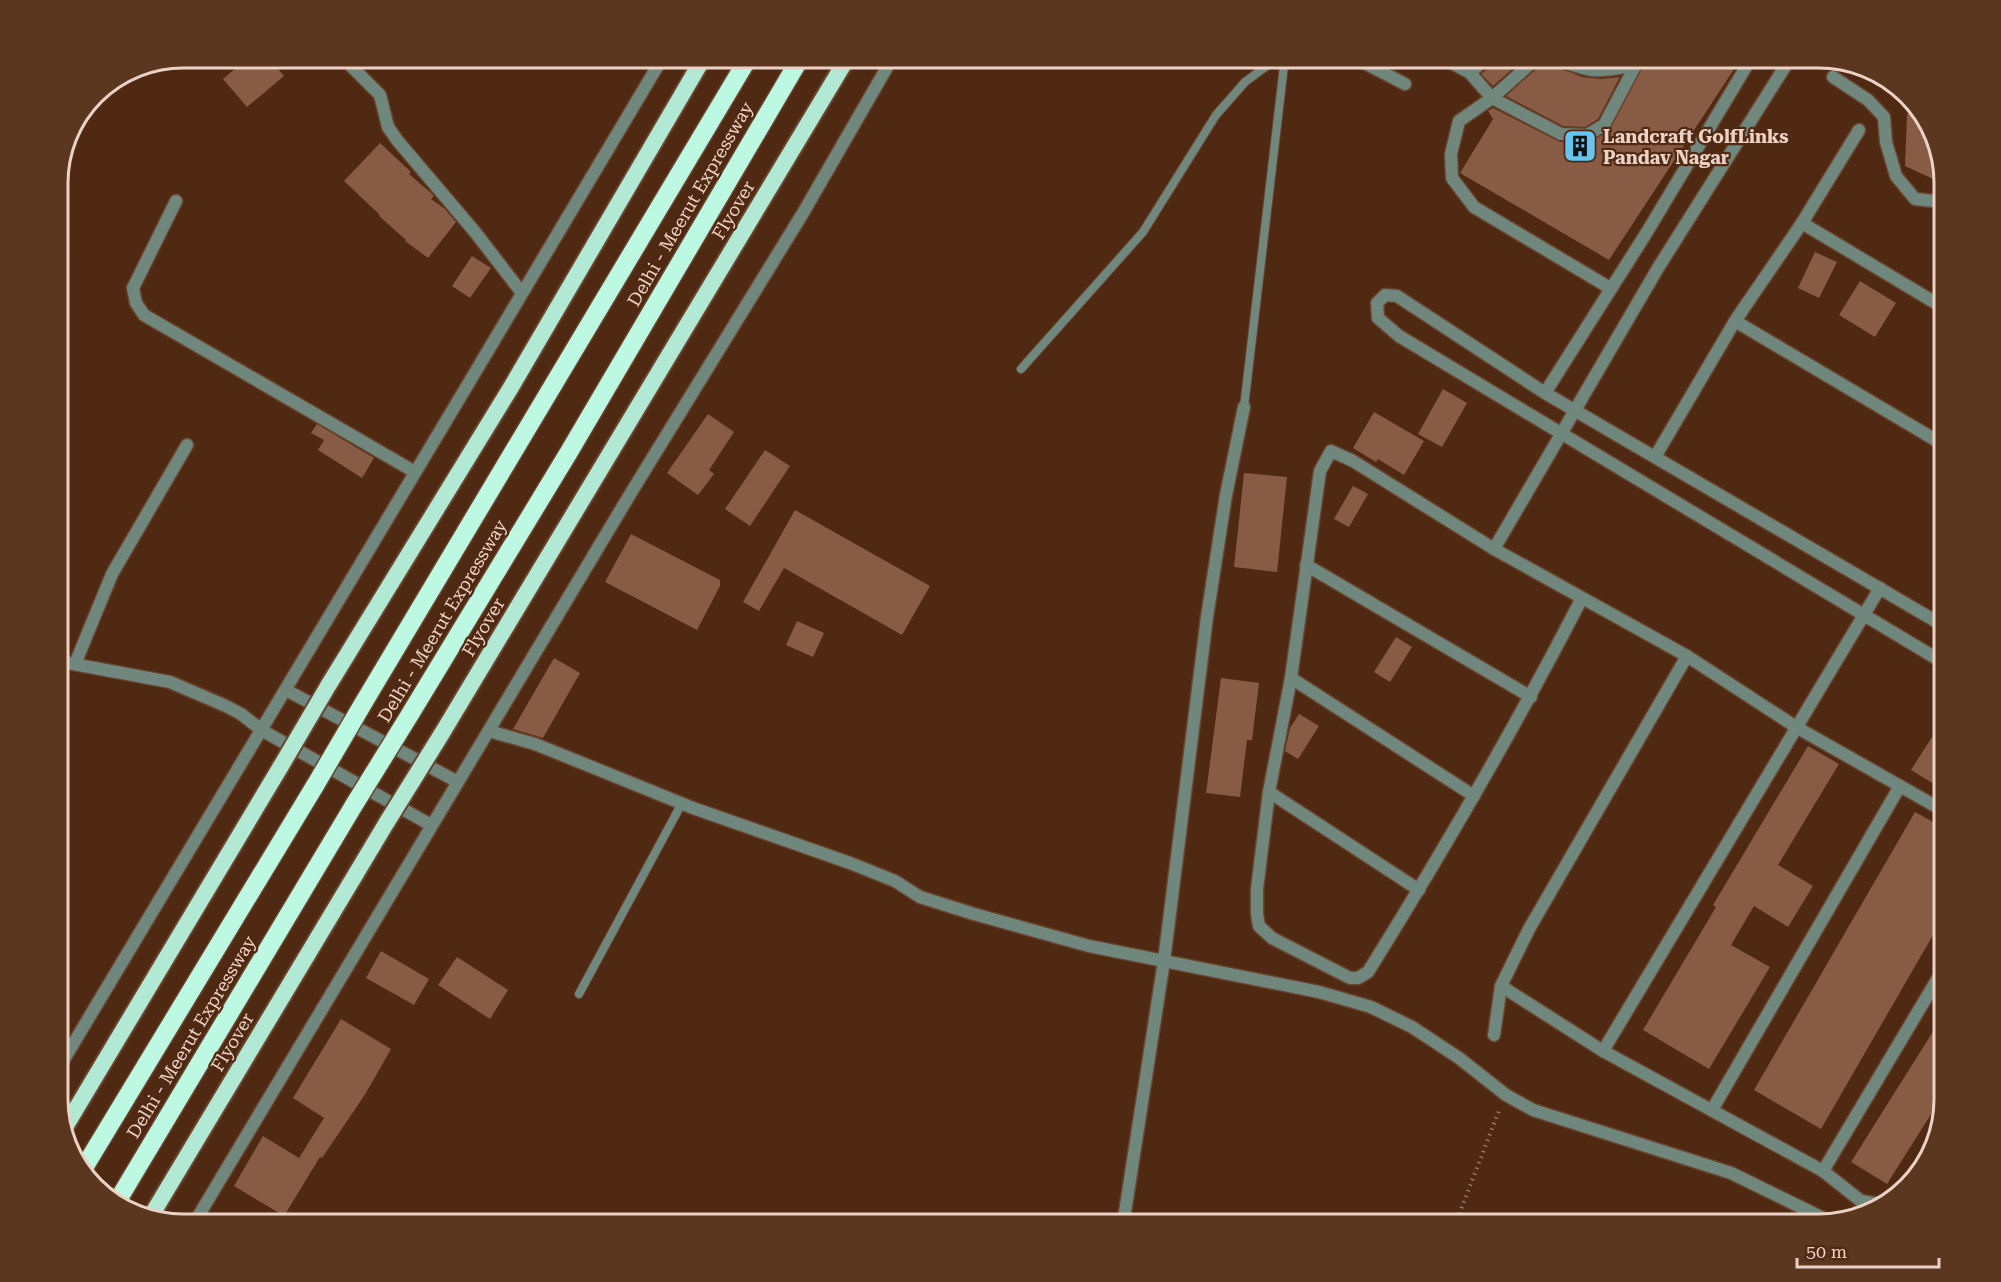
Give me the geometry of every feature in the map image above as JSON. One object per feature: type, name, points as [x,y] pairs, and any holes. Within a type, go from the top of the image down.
[{"type":"highway","points":[[70,1119],[298,736],[510,389],[698,68]]},
{"type":"highway","name":"Delhi - Meerut Expressway","points":[[87,1164],[742,68]]},
{"type":"highway","name":"Delhi - Meerut Expressway","points":[[120,1196],[354,805],[569,453],[795,68]]},
{"type":"highway","name":"Flyover","points":[[154,1210],[841,68]]},
{"type":"street","points":[[353,68],[380,94],[388,127],[396,140],[475,232],[522,293]]},
{"type":"street","points":[[68,1053],[263,731],[656,68]]},
{"type":"street","points":[[200,1214],[629,496],[803,213],[887,68]]},
{"type":"street","points":[[1374,68],[1405,84]]},
{"type":"street","points":[[1461,68],[1470,73],[1492,98],[1561,134],[1587,135],[1604,125],[1634,68]]},
{"type":"street","points":[[1470,73],[1475,68]]},
{"type":"street","points":[[1526,68],[1492,98],[1459,121],[1451,154],[1452,178],[1474,207],[1610,288]]},
{"type":"street","points":[[1579,68],[1596,72],[1618,68]]},
{"type":"street","points":[[1545,393],[1745,68]]},
{"type":"street","points":[[1494,549],[1658,268],[1784,68]]},
{"type":"street","points":[[1833,77],[1868,100],[1884,117],[1886,142],[1896,176],[1915,199],[1934,201]]},
{"type":"street","points":[[1655,457],[1735,321],[1802,223],[1859,130]]},
{"type":"street","points":[[176,201],[133,288],[136,303],[144,315],[415,472]]},
{"type":"street","points":[[1802,223],[1934,298]]},
{"type":"street","points":[[1934,620],[1545,393],[1397,296],[1385,295],[1377,303],[1378,318],[1399,336],[1934,657]]},
{"type":"street","points":[[1735,321],[1934,439]]},
{"type":"street","points":[[1125,1214],[1164,961],[1226,495],[1244,407]]},
{"type":"street","points":[[75,664],[112,574],[187,445]]},
{"type":"street","points":[[1582,598],[1531,697],[1419,890],[1368,972],[1358,978],[1340,974],[1272,938],[1259,926],[1257,889],[1269,792],[1291,678],[1320,471],[1331,451],[1353,461],[1494,549],[1687,656],[1796,727],[1934,805]]},
{"type":"street","points":[[1306,566],[1531,697]]},
{"type":"street","points":[[1603,1051],[1880,588]]},
{"type":"street","points":[[1494,1035],[1500,986],[1529,929],[1687,656]]},
{"type":"street","points":[[68,663],[170,682],[234,710],[263,731],[431,825]]},
{"type":"street","points":[[1291,678],[1474,796]]},
{"type":"street","points":[[286,690],[458,782]]},
{"type":"street","points":[[489,731],[535,744],[682,803],[850,863],[895,881],[920,897],[963,911],[1089,946],[1319,992],[1371,1007],[1412,1027],[1459,1058],[1506,1095],[1533,1110],[1731,1173],[1815,1214]]},
{"type":"street","points":[[1712,1110],[1900,786]]},
{"type":"street","points":[[1269,792],[1419,890]]},
{"type":"street","points":[[1823,1171],[1934,985]]},
{"type":"street","points":[[1500,986],[1603,1051],[1823,1171],[1861,1201],[1870,1202]]},
{"type":"lane","points":[[1021,369],[1143,232],[1216,115],[1245,82],[1264,68]]},
{"type":"lane","points":[[1244,407],[1284,68]]},
{"type":"lane","points":[[579,994],[682,803]]},
{"type":"path","points":[[1459,1214],[1506,1095]]},
{"type":"building","points":[[236,68],[277,68],[284,76],[247,107],[223,79]]},
{"type":"building","points":[[1488,68],[1513,68],[1493,86],[1481,74]]},
{"type":"building","points":[[1537,68],[1559,68],[1582,77],[1601,79],[1620,77],[1598,119],[1585,127],[1563,126],[1506,96]]},
{"type":"building","name":"Landcraft GolfLinks Pandav Nagar","points":[[1642,68],[1735,68],[1609,260],[1460,173],[1493,119],[1488,111],[1493,108],[1560,142],[1587,143],[1608,132]]},
{"type":"building","points":[[1910,113],[1914,118],[1925,138],[1934,179],[1905,166],[1907,114]]},
{"type":"building","points":[[380,143],[411,172],[409,174],[434,196],[431,199],[444,208],[456,222],[428,258],[405,241],[344,181]]},
{"type":"building","points":[[1815,252],[1837,262],[1819,298],[1798,288]]},
{"type":"building","points":[[472,256],[491,268],[470,298],[452,286]]},
{"type":"building","points":[[1860,281],[1896,303],[1875,337],[1839,315]]},
{"type":"building","points":[[1443,389],[1467,403],[1442,447],[1418,434]]},
{"type":"building","points":[[1374,412],[1424,441],[1404,475],[1378,459],[1376,462],[1353,448]]},
{"type":"building","points":[[708,414],[734,432],[709,470],[714,474],[698,495],[667,473]]},
{"type":"building","points":[[317,424],[374,458],[362,478],[318,450],[324,440],[311,433]]},
{"type":"building","points":[[765,450],[790,466],[750,526],[725,509]]},
{"type":"building","points":[[1244,473],[1287,477],[1277,572],[1234,567]]},
{"type":"building","points":[[1353,486],[1368,494],[1349,527],[1334,519]]},
{"type":"building","points":[[795,510],[930,586],[902,635],[784,568],[759,611],[743,602]]},
{"type":"building","points":[[631,534],[720,580],[720,586],[697,630],[605,582]]},
{"type":"building","points":[[797,621],[824,633],[813,657],[786,645]]},
{"type":"building","points":[[1396,637],[1412,647],[1390,682],[1374,672]]},
{"type":"building","points":[[554,658],[580,673],[543,738],[513,729]]},
{"type":"building","points":[[1221,678],[1259,683],[1252,740],[1247,740],[1240,797],[1206,793]]},
{"type":"building","points":[[1299,714],[1319,726],[1298,759],[1285,751],[1290,728]]},
{"type":"building","points":[[1932,737],[1934,738],[1934,784],[1911,770]]},
{"type":"building","points":[[1808,746],[1839,764],[1778,865],[1813,886],[1788,927],[1754,906],[1731,945],[1770,967],[1709,1069],[1643,1030],[1716,907],[1713,905]]},
{"type":"building","points":[[1915,812],[1934,822],[1934,933],[1821,1129],[1754,1090]]},
{"type":"building","points":[[381,951],[429,979],[414,1005],[366,978]]},
{"type":"building","points":[[457,957],[508,990],[490,1019],[438,985]]},
{"type":"building","points":[[341,1019],[391,1049],[366,1093],[322,1158],[320,1157],[285,1214],[281,1214],[234,1186],[263,1136],[299,1158],[324,1118],[293,1098]]},
{"type":"building","points":[[1934,1030],[1933,1110],[1887,1184],[1851,1162]]},
{"type":"place","name":"Landcraft GolfLinks Pandav Nagar","points":[[1580,146]]}]
